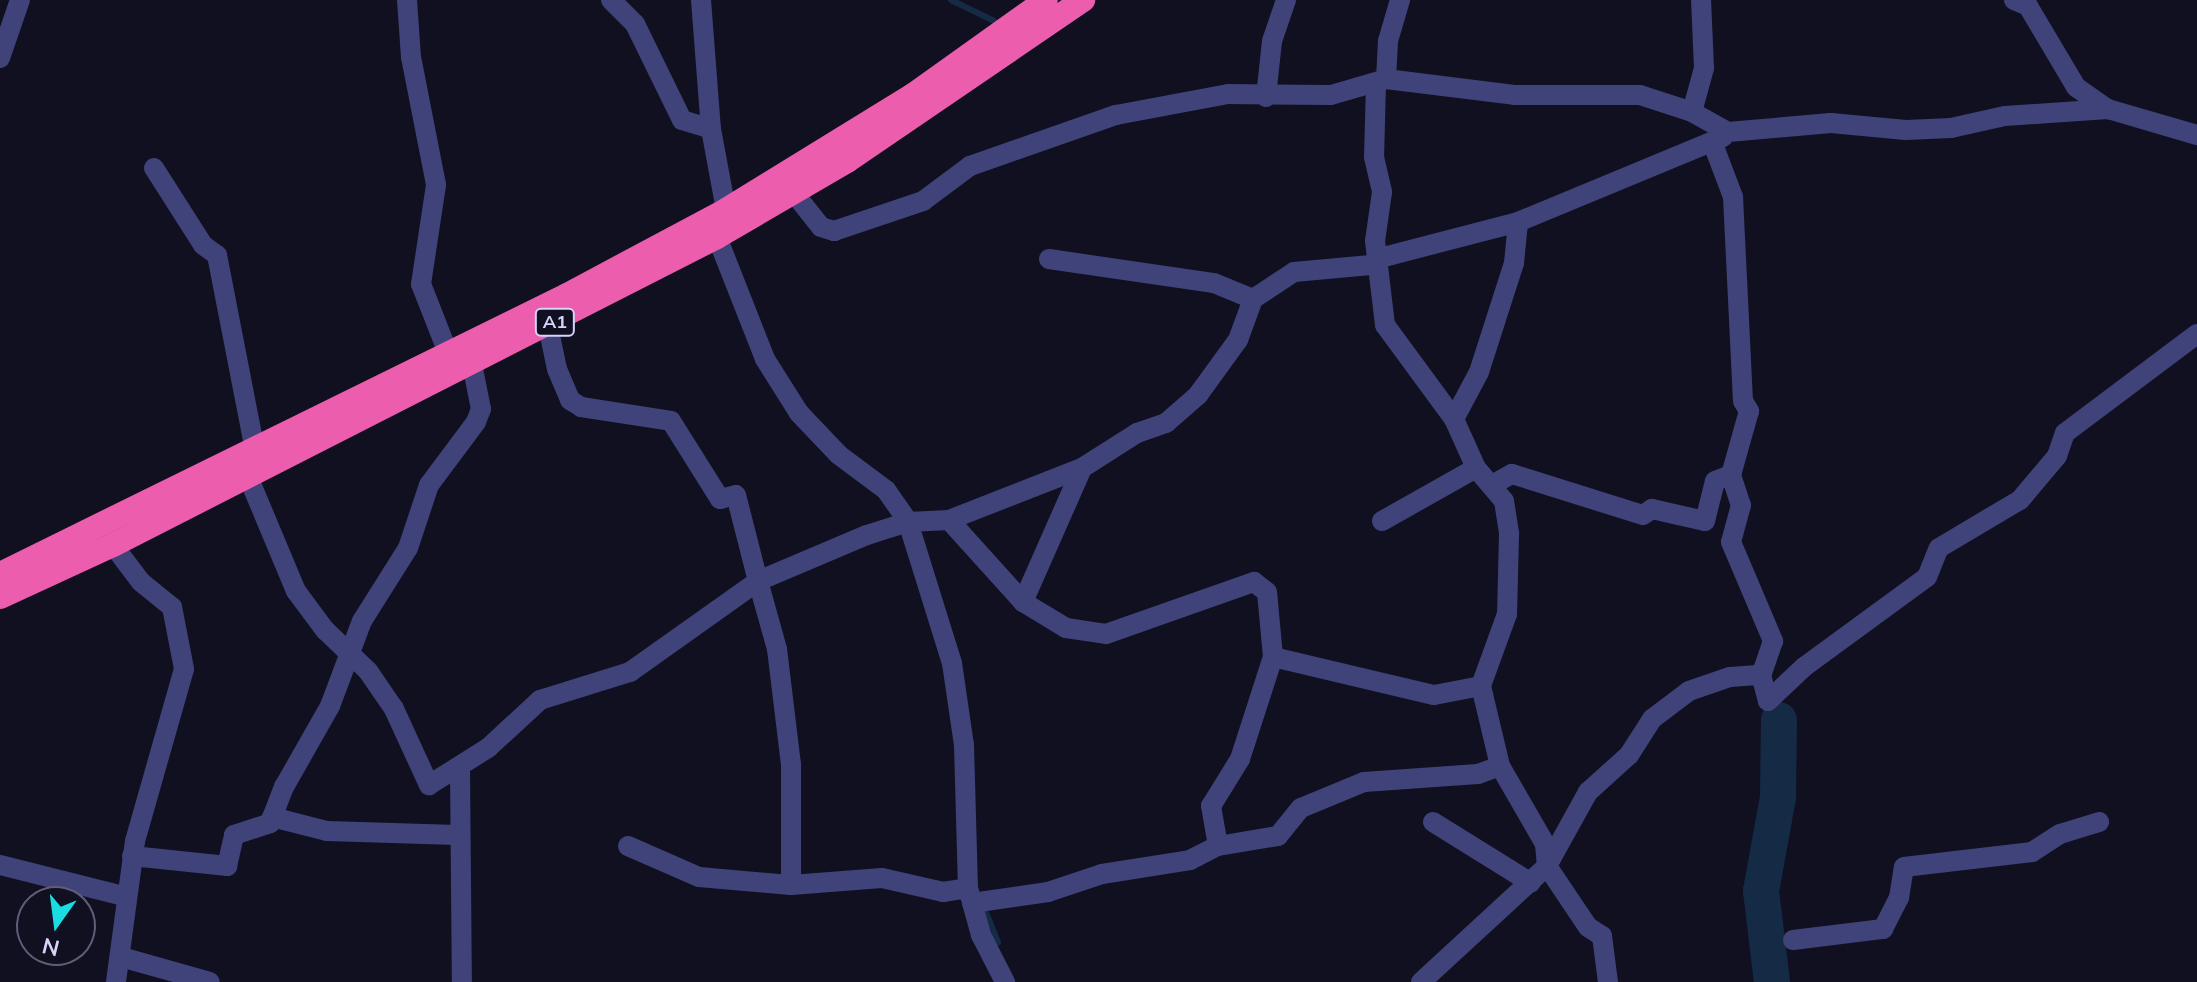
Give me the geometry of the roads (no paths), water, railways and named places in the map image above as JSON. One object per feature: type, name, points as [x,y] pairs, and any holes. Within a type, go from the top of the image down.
[{"type":"highway","name":"A1","points":[[0,574],[255,450],[726,210],[913,95],[1046,0]]},
{"type":"highway","name":"A1","points":[[0,597],[113,545],[247,474],[548,326],[717,237],[794,193],[1083,0]]},
{"type":"street","points":[[407,0],[411,57],[436,185],[420,279],[448,353]]},
{"type":"street","points":[[611,0],[635,24],[682,120],[711,129]]},
{"type":"street","points":[[701,0],[711,129],[726,210]]},
{"type":"street","points":[[1266,97],[1272,41],[1286,0]]},
{"type":"street","points":[[1400,0],[1381,81],[1380,258],[1385,325],[1454,419],[1476,468],[1504,501],[1509,534],[1507,614],[1481,686],[1500,766],[1545,844],[1547,866],[1588,927],[1602,936],[1608,982]]},
{"type":"street","points":[[1692,112],[1704,68],[1701,0]]},
{"type":"street","points":[[0,58],[13,2]]},
{"type":"street","points":[[2023,2],[2076,87],[2108,109],[2197,135]]},
{"type":"street","points":[[794,193],[821,227],[834,231],[923,201],[970,166],[1116,115],[1228,94],[1266,97],[1331,95],[1381,81],[1514,95],[1640,95],[1692,112],[1721,138],[1733,197],[1743,401],[1749,411],[1731,475],[1741,505],[1731,542],[1773,641],[1761,675],[1768,701],[1804,667],[1927,577],[1939,548],[2020,500],[2057,456],[2065,433],[2197,334]]},
{"type":"street","points":[[247,474],[296,591],[347,652],[368,671],[394,709],[426,784],[439,783],[460,769],[540,700],[630,672],[758,581],[908,522],[949,520],[1082,468],[1137,433],[1166,423],[1198,395],[1238,340],[1253,299],[1294,272],[1371,265],[1380,258],[1518,222],[1721,138],[1831,123],[1906,130],[1951,128],[2005,116],[2108,109]]},
{"type":"street","points":[[154,168],[203,245],[217,255],[255,450]]},
{"type":"street","points":[[1454,419],[1479,372],[1514,263],[1518,222]]},
{"type":"street","points":[[717,237],[765,359],[799,413],[839,455],[886,490],[908,522],[952,663],[964,745],[970,896],[1005,982]]},
{"type":"street","points":[[1049,259],[1214,283],[1253,299]]},
{"type":"street","points":[[548,326],[560,379],[570,400],[581,407],[671,421],[720,499],[736,495],[777,649],[791,764],[791,885]]},
{"type":"street","points":[[132,856],[227,866],[234,835],[270,823],[330,706],[347,652],[408,548],[429,485],[476,422],[481,409],[472,364]]},
{"type":"street","points":[[1023,602],[1082,468]]},
{"type":"street","points":[[1382,521],[1476,468]]},
{"type":"street","points":[[1492,485],[1512,474],[1643,515],[1652,509],[1705,521],[1715,481],[1731,475]]},
{"type":"street","points":[[949,520],[1023,602],[1066,628],[1106,634],[1254,582],[1267,592],[1273,657],[1240,759],[1211,806],[1218,846]]},
{"type":"street","points":[[113,545],[141,582],[172,607],[184,669],[132,856],[116,982]]},
{"type":"street","points":[[1273,657],[1434,695],[1481,686]]},
{"type":"street","points":[[1421,982],[1547,866],[1588,792],[1629,755],[1652,719],[1689,691],[1730,677],[1761,675]]},
{"type":"street","points":[[628,846],[699,877],[791,885],[882,878],[970,896],[1048,892],[1102,874],[1190,860],[1218,846],[1278,836],[1301,808],[1364,782],[1478,774],[1500,766]]},
{"type":"street","points":[[460,769],[457,835],[462,982]]},
{"type":"street","points":[[272,817],[327,831],[457,835]]},
{"type":"street","points":[[1433,822],[1531,883]]},
{"type":"street","points":[[1793,940],[1883,929],[1899,898],[1904,867],[2032,852],[2060,834],[2099,822]]},
{"type":"street","points":[[0,865],[127,897]]},
{"type":"street","points":[[121,957],[210,982]]},
{"type":"waterway","points":[[951,0],[994,21]]},
{"type":"waterway","points":[[1772,982],[1761,891],[1778,797],[1779,720]]},
{"type":"waterway","points":[[985,910],[998,943]]}]
